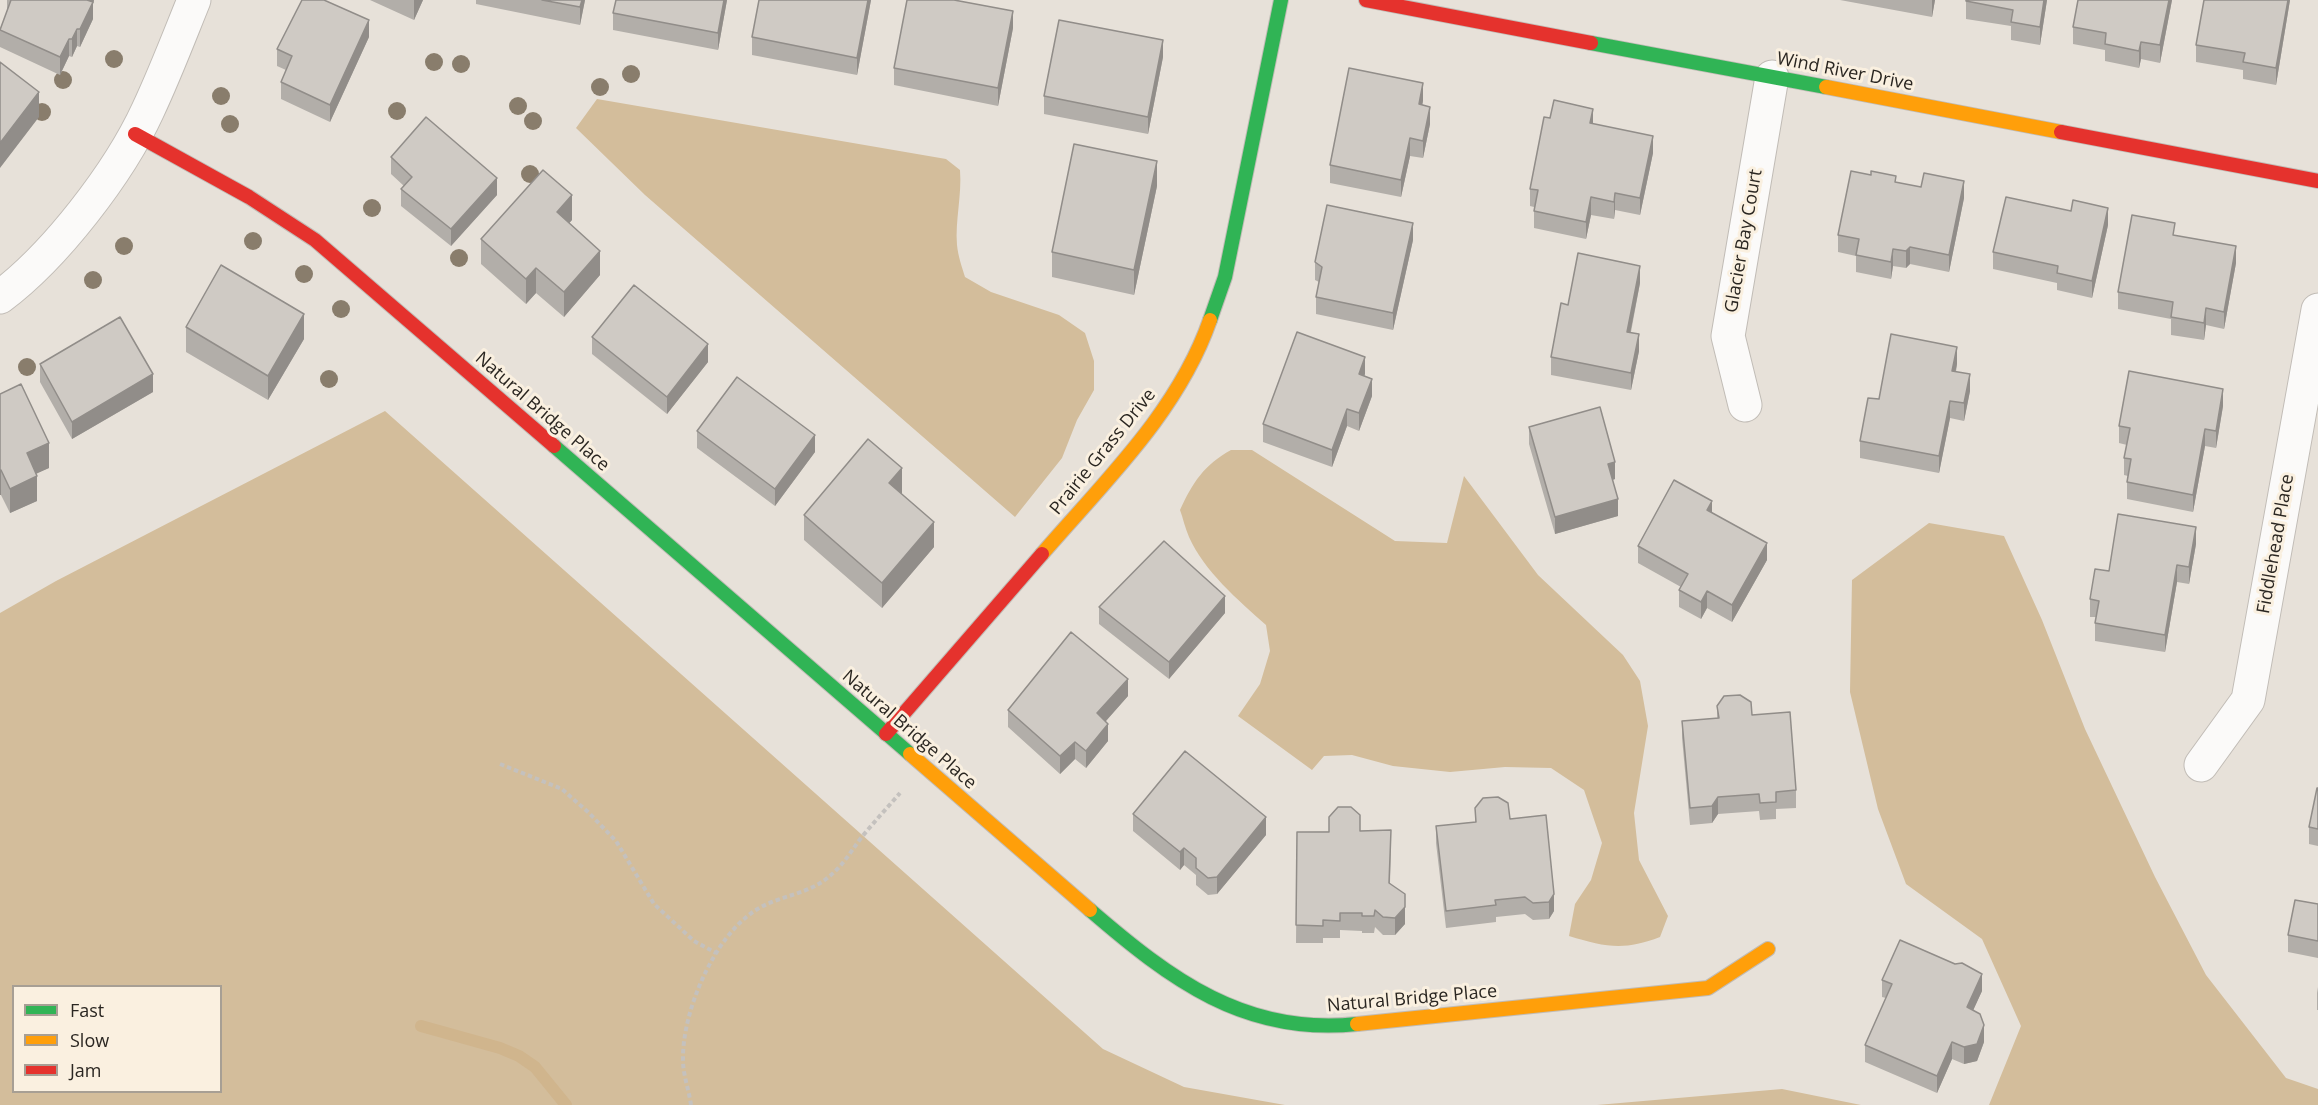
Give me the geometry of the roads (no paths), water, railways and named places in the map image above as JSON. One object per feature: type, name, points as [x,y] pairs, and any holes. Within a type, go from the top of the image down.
[{"type":"street","points":[[0,297],[52,248],[96,195],[147,112],[194,0]]},
{"type":"street","name":"Prairie Grass Drive","points":[[886,734],[1143,437],[1178,387],[1205,334],[1225,277],[1281,0]]},
{"type":"street","name":"Wind River Drive","points":[[1366,0],[2318,181]]},
{"type":"street","name":"Glacier Bay Court","points":[[1745,405],[1728,336],[1772,77]]},
{"type":"street","name":"Natural Bridge Place","points":[[135,134],[249,196],[315,240],[886,734],[1152,962],[1181,983],[1233,1008],[1289,1023],[1342,1026],[1708,988],[1768,949]]},
{"type":"street","name":"Fiddlehead Place","points":[[2201,765],[2248,700],[2318,310]]},
{"type":"waterway","points":[[421,1026],[500,1048],[519,1056],[535,1067],[566,1105]]}]
